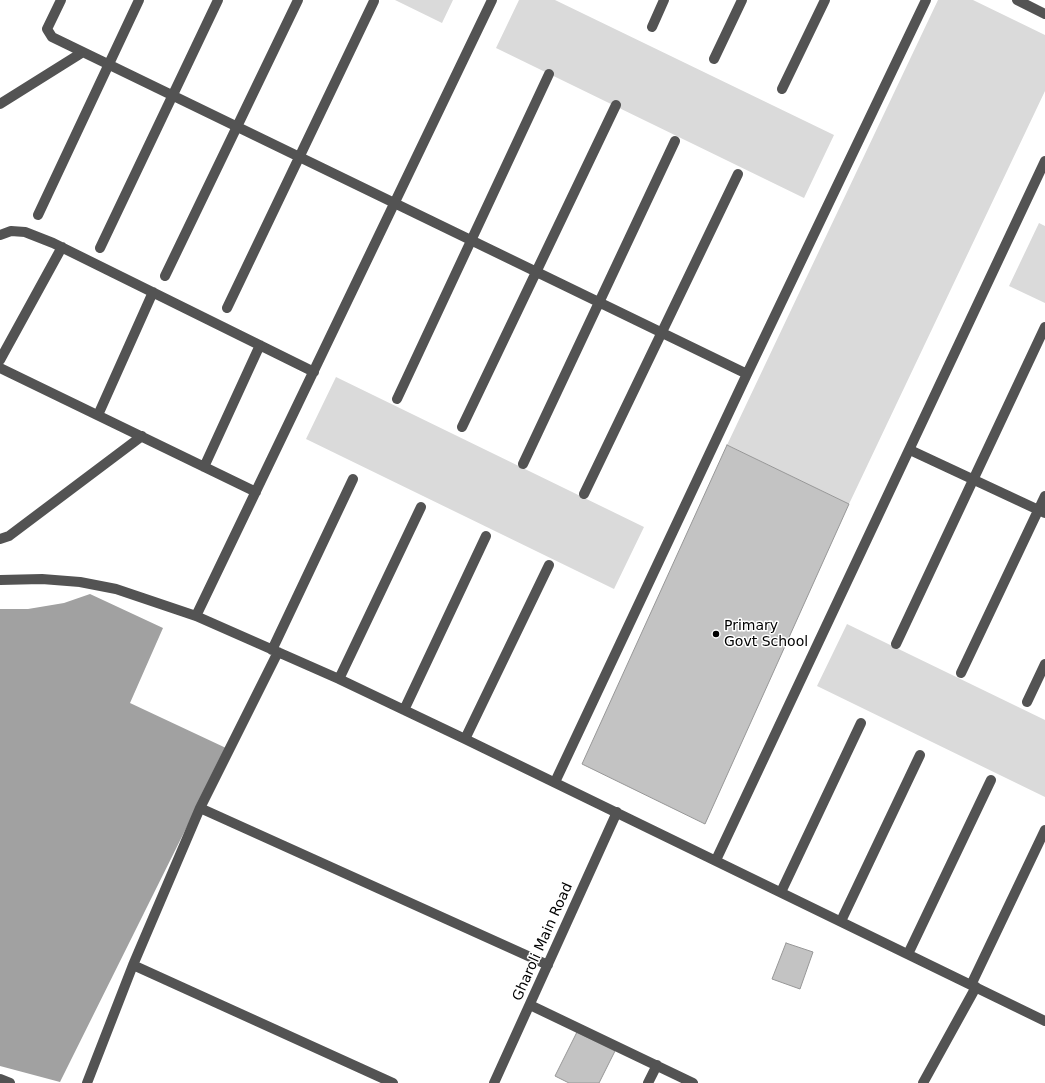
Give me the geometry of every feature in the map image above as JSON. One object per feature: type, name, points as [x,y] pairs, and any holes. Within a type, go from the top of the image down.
[{"type":"street","points":[[61,0],[47,29],[49,35],[394,204],[747,374]]},
{"type":"street","points":[[38,216],[139,0]]},
{"type":"street","points":[[100,248],[218,0]]},
{"type":"street","points":[[165,276],[298,0]]},
{"type":"street","points":[[196,616],[492,0]]},
{"type":"street","points":[[652,27],[664,0]]},
{"type":"street","points":[[714,59],[742,0]]},
{"type":"street","points":[[782,89],[825,0]]},
{"type":"street","points":[[555,782],[747,374],[926,0]]},
{"type":"street","points":[[1017,0],[1045,14]]},
{"type":"street","points":[[227,308],[374,1]]},
{"type":"street","points":[[0,104],[83,52]]},
{"type":"street","points":[[397,399],[549,74]]},
{"type":"street","points":[[462,427],[616,105]]},
{"type":"street","points":[[523,464],[675,141]]},
{"type":"street","points":[[716,860],[1045,161]]},
{"type":"street","points":[[584,494],[738,174]]},
{"type":"street","points":[[0,235],[11,231],[25,232],[62,247],[314,372]]},
{"type":"street","points":[[0,360],[62,247]]},
{"type":"street","points":[[98,415],[153,292]]},
{"type":"street","points":[[896,644],[1045,327]]},
{"type":"street","points":[[204,467],[260,345]]},
{"type":"street","points":[[0,368],[256,492]]},
{"type":"street","points":[[0,539],[9,536],[142,436]]},
{"type":"street","points":[[910,450],[1042,512]]},
{"type":"street","points":[[87,1083],[133,966],[200,808],[275,651],[353,479]]},
{"type":"street","points":[[961,673],[1042,512],[1045,496]]},
{"type":"street","points":[[339,680],[421,507]]},
{"type":"street","points":[[404,710],[486,536]]},
{"type":"street","points":[[465,739],[549,565]]},
{"type":"street","points":[[0,580],[42,579],[80,582],[116,589],[196,616],[339,680],[465,739],[1045,1021]]},
{"type":"street","points":[[1027,702],[1045,664]]},
{"type":"street","points":[[781,892],[861,723]]},
{"type":"street","points":[[841,921],[920,755]]},
{"type":"street","points":[[908,954],[991,780]]},
{"type":"street","points":[[200,808],[548,965]]},
{"type":"street","name":"Gharoli Main Road","points":[[494,1083],[617,812]]},
{"type":"street","points":[[923,1083],[974,986],[1045,830]]},
{"type":"street","points":[[133,966],[393,1083]]},
{"type":"street","points":[[530,1005],[693,1083]]},
{"type":"street","points":[[648,1083],[657,1065]]},
{"type":"street","points":[[0,1079],[10,1083]]},
{"type":"shaded area","points":[[395,0],[453,0],[442,23]]},
{"type":"shaded area","points":[[519,0],[555,0],[834,135],[804,198],[496,48]]},
{"type":"shaded area","points":[[938,0],[973,0],[1045,35],[1045,91],[849,504],[727,445]]},
{"type":"shaded area","points":[[1039,223],[1045,226],[1045,303],[1009,286]]},
{"type":"shaded area","points":[[336,377],[644,527],[614,589],[306,439]]},
{"type":"shaded area","points":[[90,594],[163,628],[130,703],[226,748],[60,1082],[0,1066],[0,609],[28,609],[64,603]]},
{"type":"shaded area","points":[[847,624],[1045,720],[1045,797],[817,686]]},
{"type":"building","name":"Primary Govt School","points":[[727,445],[849,504],[705,824],[582,764]]},
{"type":"building","points":[[786,943],[813,952],[800,989],[772,979]]},
{"type":"building","points":[[577,1032],[615,1051],[599,1083],[569,1083],[555,1076]]},
{"type":"place","name":"Primary Govt School","points":[[716,634]]}]
